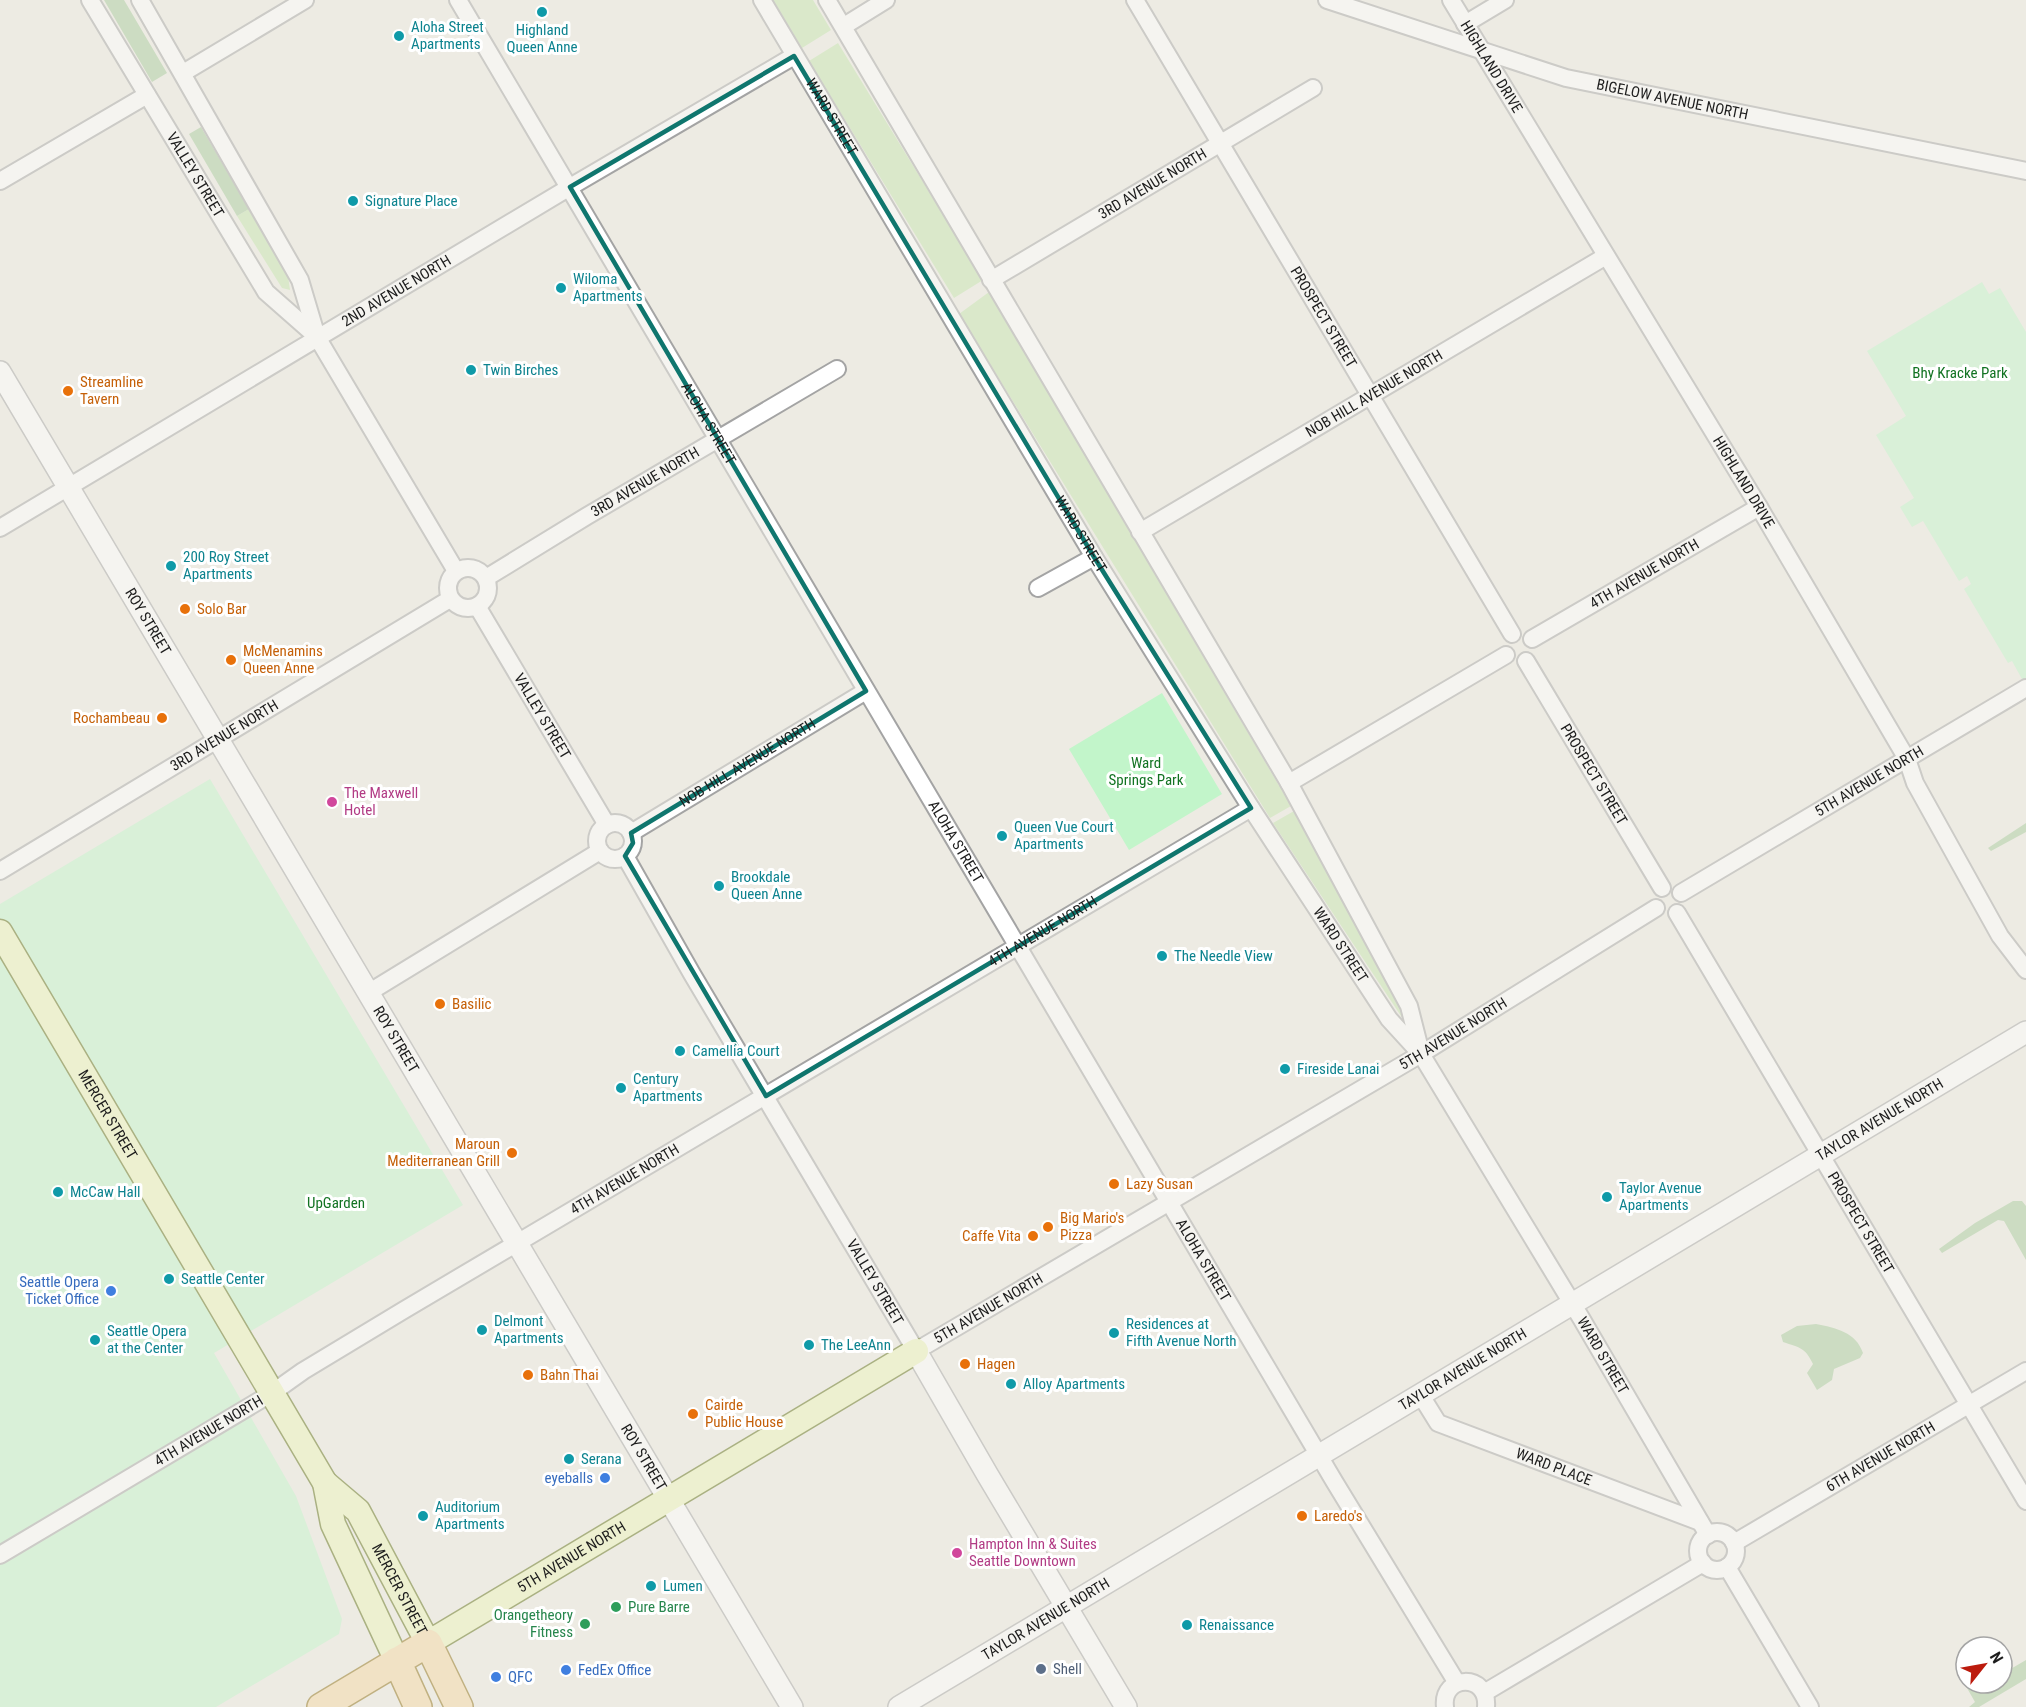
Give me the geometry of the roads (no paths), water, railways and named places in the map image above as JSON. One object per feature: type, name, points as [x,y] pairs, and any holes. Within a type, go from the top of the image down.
[{"type":"main road","name":"MERCER STREET","points":[[0,932],[325,1483],[358,1511],[459,1707]]},
{"type":"main road","name":"5TH AVENUE NORTH","points":[[321,1707],[916,1351]]},
{"type":"main road","name":"MERCER STREET","points":[[325,1483],[333,1524],[418,1707]]},
{"type":"street","name":"VALLEY STREET","points":[[90,0],[266,292],[317,337]]},
{"type":"street","name":"VALLEY STREET","points":[[140,0],[300,280],[317,337],[456,571]]},
{"type":"street","points":[[183,73],[305,0]]},
{"type":"street","name":"ALOHA STREET","points":[[458,0],[1017,946],[1457,1683]]},
{"type":"street","name":"WARD STREET","points":[[762,0],[1094,557],[1251,808],[1389,1019],[1421,1054],[1704,1529]]},
{"type":"street","name":"WARD STREET","points":[[827,0],[1289,783],[1409,1006],[1421,1054]]},
{"type":"street","points":[[843,26],[886,0]]},
{"type":"street","name":"PROSPECT STREET","points":[[1135,0],[1512,634]]},
{"type":"street","name":"BIGELOW AVENUE NORTH","points":[[1327,0],[1566,78],[2026,171]]},
{"type":"street","name":"HIGHLAND DRIVE","points":[[1451,0],[1759,507],[1907,759],[1915,783],[2000,936],[2026,970]]},
{"type":"street","points":[[1465,24],[1505,0]]},
{"type":"street","name":"2ND AVENUE NORTH","points":[[0,528],[317,337],[794,56]]},
{"type":"street","name":"3RD AVENUE NORTH","points":[[991,280],[1313,88]]},
{"type":"street","points":[[0,181],[147,95]]},
{"type":"street","name":"NOB HILL AVENUE NORTH","points":[[1140,532],[1606,256]]},
{"type":"street","name":"3RD AVENUE NORTH","points":[[486,578],[717,438],[837,369]]},
{"type":"street","name":"ROY STREET","points":[[0,372],[792,1707]]},
{"type":"street","name":"4TH AVENUE NORTH","points":[[1532,639],[1759,507]]},
{"type":"street","points":[[1038,588],[1094,557]]},
{"type":"street","points":[[473,568],[486,578],[488,590],[477,606],[463,608],[450,599],[448,584],[456,571],[473,568]]},
{"type":"street","name":"3RD AVENUE NORTH","points":[[0,871],[450,599]]},
{"type":"street","name":"VALLEY STREET","points":[[477,606],[607,825]]},
{"type":"street","points":[[1523,632],[1532,639],[1533,653],[1526,661],[1516,662],[1506,655],[1504,644],[1512,634],[1523,632]]},
{"type":"street","points":[[1289,783],[1506,655]]},
{"type":"street","name":"PROSPECT STREET","points":[[1526,661],[1662,888]]},
{"type":"street","name":"5TH AVENUE NORTH","points":[[1681,893],[2026,688]]},
{"type":"street","name":"NOB HILL AVENUE NORTH","points":[[631,833],[866,691]]},
{"type":"street","name":"4TH AVENUE NORTH","points":[[0,1555],[272,1393],[303,1371],[1251,808]]},
{"type":"street","points":[[620,824],[631,833],[632,849],[625,856],[617,860],[611,859],[600,851],[597,837],[607,825],[620,824]]},
{"type":"street","points":[[368,993],[600,851]]},
{"type":"street","name":"VALLEY STREET","points":[[625,856],[838,1222],[1126,1707]]},
{"type":"street","points":[[1673,887],[1681,893],[1684,903],[1677,913],[1665,915],[1656,908],[1655,897],[1662,888],[1673,887]]},
{"type":"street","name":"5TH AVENUE NORTH","points":[[916,1351],[1421,1054],[1656,908]]},
{"type":"street","name":"PROSPECT STREET","points":[[1677,913],[2026,1501]]},
{"type":"street","name":"TAYLOR AVENUE NORTH","points":[[898,1707],[2026,1032]]},
{"type":"street","name":"6TH AVENUE NORTH","points":[[1734,1543],[2026,1371]]},
{"type":"street","name":"WARD PLACE","points":[[1420,1394],[1438,1423],[1704,1529]]},
{"type":"street","points":[[1704,1529],[1727,1535],[1734,1543],[1737,1551],[1735,1558],[1727,1568],[1715,1570],[1703,1563],[1699,1548],[1704,1529]]},
{"type":"street","points":[[1445,1707],[1447,1692],[1457,1683],[1472,1682],[1478,1686],[1485,1700],[1703,1563]]},
{"type":"street","points":[[1727,1568],[1810,1707]]},
{"type":"place","name":"Highland Queen Anne","points":[[542,12]]},
{"type":"place","name":"Aloha Street Apartments","points":[[399,36]]},
{"type":"place","name":"Signature Place","points":[[353,201]]},
{"type":"place","name":"Wiloma Apartments","points":[[561,288]]},
{"type":"place","name":"Twin Birches","points":[[471,370]]},
{"type":"place","name":"Streamline Tavern","points":[[68,391]]},
{"type":"place","name":"200 Roy Street Apartments","points":[[171,566]]},
{"type":"place","name":"Solo Bar","points":[[185,609]]},
{"type":"place","name":"McMenamins Queen Anne","points":[[231,660]]},
{"type":"place","name":"Rochambeau","points":[[162,718]]},
{"type":"place","name":"The Maxwell Hotel","points":[[332,802]]},
{"type":"place","name":"Queen Vue Court Apartments","points":[[1002,836]]},
{"type":"place","name":"Brookdale Queen Anne","points":[[719,886]]},
{"type":"place","name":"The Needle View","points":[[1162,956]]},
{"type":"place","name":"Basilic","points":[[440,1004]]},
{"type":"place","name":"Camellia Court","points":[[680,1051]]},
{"type":"place","name":"Fireside Lanai","points":[[1285,1069]]},
{"type":"place","name":"Century Apartments","points":[[621,1088]]},
{"type":"place","name":"Maroun Mediterranean Grill","points":[[512,1153]]},
{"type":"place","name":"Lazy Susan","points":[[1114,1184]]},
{"type":"place","name":"McCaw Hall","points":[[58,1192]]},
{"type":"place","name":"Taylor Avenue Apartments","points":[[1607,1197]]},
{"type":"place","name":"Big Mario's Pizza","points":[[1048,1227]]},
{"type":"place","name":"Caffe Vita","points":[[1033,1236]]},
{"type":"place","name":"Seattle Center","points":[[169,1279]]},
{"type":"place","name":"Seattle Opera Ticket Office","points":[[111,1291]]},
{"type":"place","name":"Delmont Apartments","points":[[482,1330]]},
{"type":"place","name":"Residences at Fifth Avenue North","points":[[1114,1333]]},
{"type":"place","name":"Seattle Opera at the Center","points":[[95,1340]]},
{"type":"place","name":"The LeeAnn","points":[[809,1345]]},
{"type":"place","name":"Hagen","points":[[965,1364]]},
{"type":"place","name":"Bahn Thai","points":[[528,1375]]},
{"type":"place","name":"Alloy Apartments","points":[[1011,1384]]},
{"type":"place","name":"Cairde Public House","points":[[693,1414]]},
{"type":"place","name":"Serana","points":[[569,1459]]},
{"type":"place","name":"eyeballs","points":[[605,1478]]},
{"type":"place","name":"Auditorium Apartments","points":[[423,1516]]},
{"type":"place","name":"Laredo's","points":[[1302,1516]]},
{"type":"place","name":"Hampton Inn & Suites Seattle Downtown","points":[[957,1553]]},
{"type":"place","name":"Lumen","points":[[651,1586]]},
{"type":"place","name":"Pure Barre","points":[[616,1607]]},
{"type":"place","name":"Orangetheory Fitness","points":[[585,1624]]},
{"type":"place","name":"Renaissance","points":[[1187,1625]]},
{"type":"place","name":"Shell","points":[[1041,1669]]},
{"type":"place","name":"FedEx Office","points":[[566,1670]]},
{"type":"place","name":"QFC","points":[[496,1677]]},
{"type":"park label","name":"Bhy Kracke Park","points":[[1960,373]]},
{"type":"park label","name":"Ward Springs Park","points":[[1146,772]]},
{"type":"park label","name":"UpGarden","points":[[336,1203]]}]
